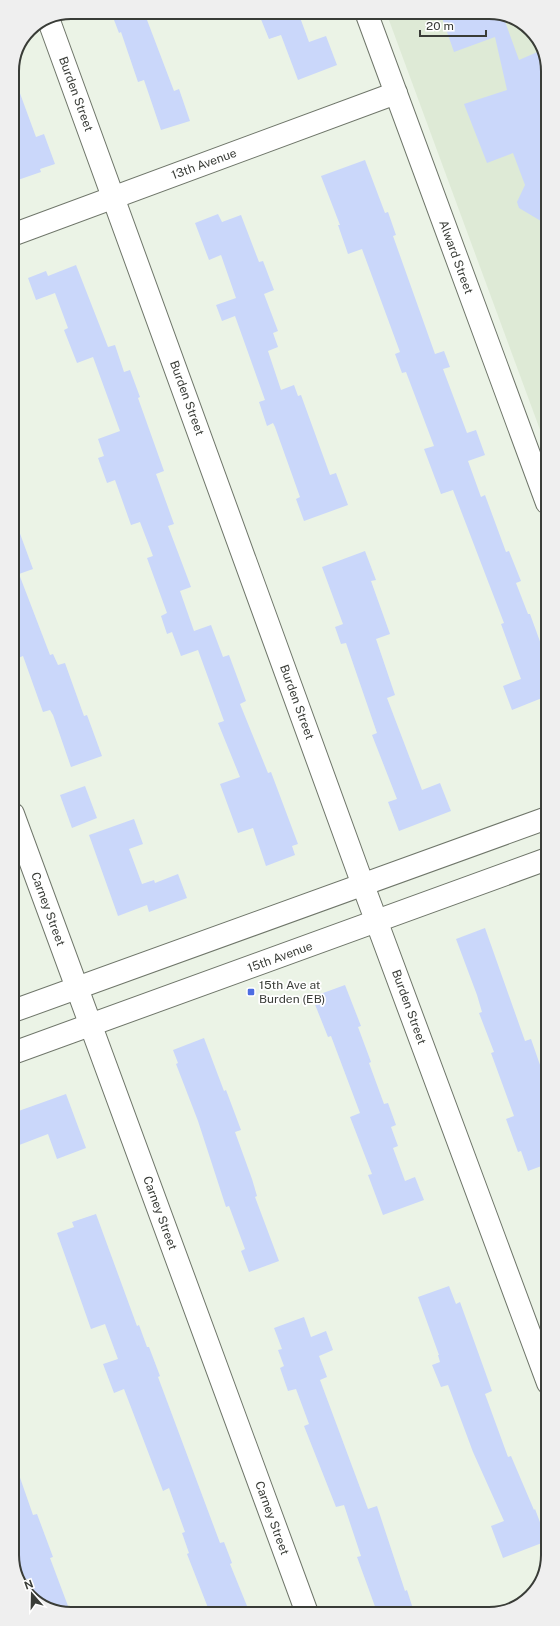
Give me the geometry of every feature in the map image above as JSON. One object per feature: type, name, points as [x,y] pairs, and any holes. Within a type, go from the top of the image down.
[{"type":"street","name":"Alward Street","points":[[369,19],[541,489]]},
{"type":"street","name":"Burden Street","points":[[50,24],[363,884],[541,1364]]},
{"type":"street","name":"13th Avenue","points":[[19,232],[396,93]]},
{"type":"street","points":[[19,1008],[541,820]]},
{"type":"street","name":"Carney Street","points":[[19,830],[305,1607]]},
{"type":"street","name":"15th Avenue","points":[[19,1051],[541,861]]},
{"type":"shaded area","points":[[389,19],[499,20],[509,23],[523,32],[530,39],[537,51],[541,64],[541,432]]},
{"type":"building","points":[[114,19],[147,19],[174,91],[179,89],[190,121],[161,130],[144,80],[138,82],[121,32],[119,33]]},
{"type":"building","points":[[261,19],[301,19],[309,42],[326,36],[337,65],[298,80],[281,35],[269,39]]},
{"type":"building","points":[[442,19],[492,19],[505,22],[519,60],[537,52],[541,64],[541,221],[519,208],[517,202],[525,185],[513,153],[487,163],[464,104],[507,90],[495,37],[454,52]]},
{"type":"building","points":[[19,91],[36,137],[44,134],[55,164],[40,169],[41,172],[19,180]]},
{"type":"building","points":[[365,160],[385,213],[388,212],[396,235],[393,236],[435,354],[444,351],[450,367],[443,369],[467,433],[476,430],[485,455],[468,461],[481,497],[485,495],[506,552],[509,551],[521,581],[516,583],[528,614],[530,614],[541,644],[541,698],[512,710],[503,686],[521,679],[501,624],[504,623],[453,490],[441,494],[424,449],[434,446],[406,372],[402,373],[395,354],[400,352],[362,249],[348,254],[338,225],[340,225],[321,176]]},
{"type":"building","points":[[218,214],[222,222],[241,215],[259,262],[263,261],[274,290],[264,294],[278,331],[273,333],[278,347],[268,351],[281,390],[294,385],[298,396],[301,395],[330,475],[336,473],[348,505],[304,521],[296,499],[300,497],[275,427],[273,423],[267,426],[259,402],[265,400],[235,316],[222,321],[216,305],[236,298],[221,255],[209,260],[195,223]]},
{"type":"building","points":[[76,265],[108,347],[115,345],[124,372],[130,370],[140,397],[138,398],[164,471],[156,474],[174,524],[168,526],[191,587],[180,591],[194,631],[211,625],[223,657],[229,655],[246,701],[240,704],[268,773],[271,772],[298,844],[292,846],[295,855],[266,866],[253,828],[238,833],[220,784],[240,777],[218,723],[224,721],[198,650],[181,656],[172,632],[167,634],[161,616],[167,613],[147,558],[153,556],[140,522],[131,525],[115,480],[107,483],[98,458],[104,456],[98,439],[120,431],[93,357],[77,363],[64,330],[68,328],[55,293],[36,300],[28,278],[46,271],[48,276]]},
{"type":"building","points":[[19,531],[33,569],[19,574]]},
{"type":"building","points":[[365,551],[376,580],[371,581],[390,634],[376,639],[395,695],[387,698],[422,790],[440,783],[451,811],[399,831],[388,802],[397,799],[372,735],[377,733],[346,643],[341,644],[335,627],[343,624],[322,567]]},
{"type":"building","points":[[19,574],[50,655],[53,654],[58,665],[65,663],[84,716],[87,715],[102,756],[71,767],[53,715],[50,710],[43,712],[23,656],[19,658]]},
{"type":"building","points":[[85,786],[97,818],[72,828],[60,795]]},
{"type":"building","points":[[134,819],[143,844],[129,849],[142,884],[154,880],[155,883],[178,874],[187,898],[149,912],[147,905],[118,916],[89,835]]},
{"type":"building","points":[[485,928],[525,1041],[531,1039],[541,1068],[541,1166],[528,1171],[521,1151],[518,1152],[506,1119],[514,1116],[491,1053],[494,1052],[479,1013],[482,1012],[477,995],[456,939]]},
{"type":"building","points":[[345,985],[361,1026],[358,1027],[371,1062],[369,1063],[384,1104],[388,1103],[396,1125],[391,1127],[398,1146],[393,1148],[405,1181],[415,1177],[424,1200],[383,1215],[368,1175],[372,1174],[350,1117],[360,1113],[331,1036],[328,1037],[312,997]]},
{"type":"building","points":[[204,1038],[224,1091],[226,1090],[241,1130],[235,1132],[252,1179],[257,1196],[255,1197],[279,1261],[249,1272],[241,1251],[245,1249],[229,1206],[226,1207],[198,1121],[176,1064],[178,1063],[173,1050]]},
{"type":"building","points":[[66,1094],[86,1148],[57,1159],[48,1134],[19,1145],[19,1111]]},
{"type":"building","points":[[96,1214],[137,1326],[139,1325],[160,1376],[158,1377],[220,1543],[224,1542],[232,1563],[230,1564],[247,1606],[208,1607],[187,1554],[189,1553],[182,1533],[185,1532],[169,1488],[163,1491],[124,1389],[114,1393],[103,1364],[118,1359],[105,1324],[91,1329],[57,1233],[74,1227],[72,1222]]},
{"type":"building","points":[[449,1286],[456,1304],[460,1302],[492,1391],[485,1394],[508,1457],[511,1456],[541,1525],[541,1543],[503,1558],[491,1526],[504,1521],[473,1452],[448,1385],[441,1387],[432,1365],[440,1362],[439,1355],[418,1297]]},
{"type":"building","points":[[304,1317],[311,1337],[326,1331],[333,1350],[319,1356],[327,1377],[320,1380],[368,1509],[377,1506],[405,1591],[407,1590],[412,1607],[375,1607],[357,1557],[361,1556],[344,1505],[336,1507],[304,1426],[309,1424],[296,1389],[288,1391],[280,1368],[284,1366],[278,1350],[282,1349],[274,1328]]},
{"type":"building","points":[[19,1475],[33,1515],[37,1514],[53,1557],[50,1558],[68,1607],[51,1603],[39,1596],[31,1588],[27,1579],[26,1580],[23,1575],[19,1562]]},
{"type":"place","name":"15th Ave at Burden (EB)","points":[[251,992]]}]
